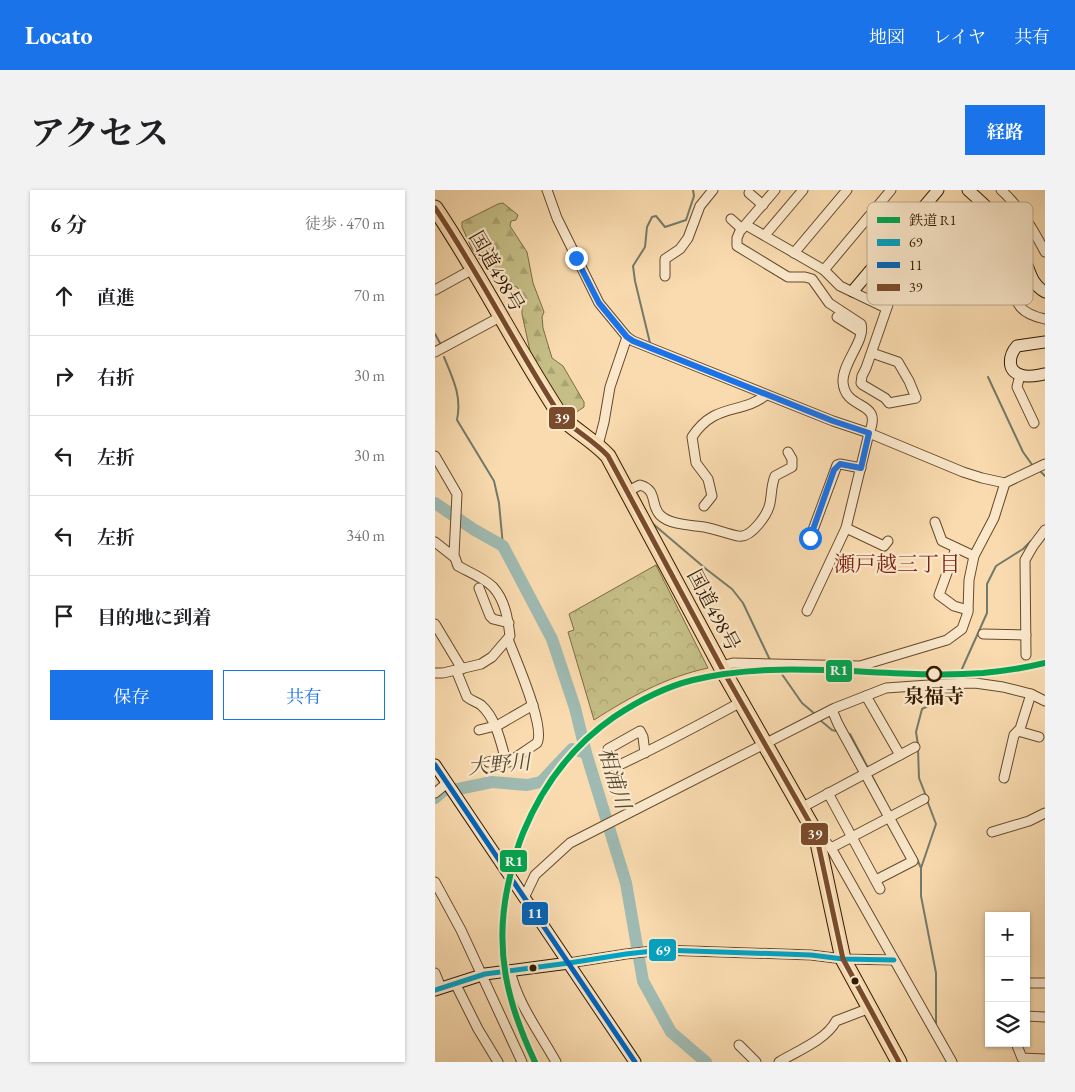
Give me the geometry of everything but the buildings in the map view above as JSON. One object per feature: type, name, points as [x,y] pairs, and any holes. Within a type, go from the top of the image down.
[{"type":"highway","name":"国道498号","points":[[435,208],[562,418],[573,429],[598,445],[607,456],[628,491],[721,666],[811,825],[818,843],[843,959],[899,1062]]},
{"type":"street","points":[[547,190],[557,218],[599,303],[627,337],[650,349],[869,433],[963,472],[1005,483],[1042,467]]},
{"type":"street","points":[[665,276],[665,260],[680,249],[688,238],[700,206],[713,190]]},
{"type":"street","points":[[775,190],[744,227],[736,243],[740,249],[788,277],[812,279],[829,303],[861,324],[861,332],[846,368],[843,384],[851,399],[872,413],[874,421],[869,433],[846,528],[807,611]]},
{"type":"street","points":[[765,236],[803,190]]},
{"type":"street","points":[[794,253],[847,190]]},
{"type":"street","points":[[881,202],[891,190]]},
{"type":"street","points":[[928,202],[938,190]]},
{"type":"street","points":[[968,190],[982,202]]},
{"type":"street","points":[[749,193],[763,205]]},
{"type":"street","points":[[731,219],[824,270],[840,286],[867,298]]},
{"type":"street","points":[[824,270],[867,219]]},
{"type":"street","points":[[1033,231],[1045,252]]},
{"type":"street","points":[[435,290],[473,269]]},
{"type":"street","points":[[853,291],[867,274]]},
{"type":"street","points":[[1033,281],[1037,287],[1045,292]]},
{"type":"street","points":[[880,305],[886,308]]},
{"type":"street","points":[[872,353],[898,362],[916,398],[889,403],[885,398],[861,383],[887,305]]},
{"type":"street","points":[[1018,305],[1031,315],[1045,319]]},
{"type":"street","points":[[435,352],[500,317]]},
{"type":"street","points":[[837,317],[861,332]]},
{"type":"street","points":[[598,445],[610,387],[627,337]]},
{"type":"street","points":[[1045,342],[1017,346],[1010,360],[1011,366],[1020,375],[1045,374]]},
{"type":"street","points":[[1020,375],[1017,387],[1035,419]]},
{"type":"street","points":[[704,506],[712,496],[709,479],[696,463],[692,437],[697,429],[709,418],[721,412],[758,401],[766,395]]},
{"type":"street","points":[[628,491],[640,485],[645,486],[650,490],[658,513],[661,516],[675,522],[709,528],[739,537],[749,533],[758,526],[770,504],[771,487],[775,476],[792,467],[793,459],[787,452]]},
{"type":"street","points":[[435,456],[457,494],[454,556],[458,566],[493,588],[503,604],[509,623],[510,636],[492,656],[481,664],[459,669],[436,671]]},
{"type":"street","points":[[810,538],[837,465],[861,468]]},
{"type":"street","points":[[721,666],[733,663],[860,666],[947,640],[962,629],[968,610],[969,580],[973,556],[994,518],[1005,483]]},
{"type":"street","points":[[846,528],[884,546]]},
{"type":"street","points":[[934,528],[942,541],[973,556]]},
{"type":"street","points":[[1026,655],[1025,560],[1045,530]]},
{"type":"street","points":[[435,542],[454,556]]},
{"type":"street","points":[[956,548],[939,595],[954,606],[968,610]]},
{"type":"street","points":[[479,588],[490,616],[493,619],[509,623]]},
{"type":"street","points":[[435,624],[459,669],[467,698],[479,703],[485,709],[495,727],[506,761],[509,762],[537,743],[540,739],[540,733],[533,705],[508,639]]},
{"type":"street","points":[[983,634],[1026,635]]},
{"type":"street","points":[[524,898],[535,875],[570,842],[832,710],[886,688],[975,683],[1031,694],[1045,701]]},
{"type":"street","points":[[1004,778],[1014,735],[1021,728],[1031,694]]},
{"type":"street","points":[[867,696],[900,755]]},
{"type":"street","points":[[645,753],[643,738],[639,731],[608,749],[615,767],[645,753],[741,702]]},
{"type":"street","points":[[479,730],[495,727],[533,705]]},
{"type":"street","points":[[832,710],[913,861],[876,880]]},
{"type":"street","points":[[1018,731],[1039,737]]},
{"type":"street","points":[[801,808],[915,747]]},
{"type":"street","points":[[488,762],[505,758]]},
{"type":"street","points":[[435,765],[635,1062]]},
{"type":"street","points":[[435,793],[447,783]]},
{"type":"street","points":[[828,794],[881,889]]},
{"type":"street","points":[[831,848],[924,799]]},
{"type":"street","points":[[992,832],[1029,821],[1045,813]]},
{"type":"street","points":[[811,825],[831,848],[953,1062]]},
{"type":"street","points":[[435,882],[484,974],[486,986],[522,1062]]},
{"type":"street","points":[[435,973],[438,989],[484,974],[662,950],[894,960]]},
{"type":"street","points":[[510,970],[512,981],[524,1006],[556,1062]]},
{"type":"street","points":[[455,983],[478,1029],[498,1062]]},
{"type":"street","points":[[1030,983],[1045,984]]},
{"type":"street","points":[[779,1062],[825,1036],[832,1030],[836,1021],[870,1008]]},
{"type":"street","points":[[1030,1016],[1045,1017]]},
{"type":"street","points":[[739,1045],[756,1062]]},
{"type":"street","points":[[1018,1047],[1022,1058],[1045,1059]]},
{"type":"green space","points":[[503,203],[518,215],[516,220],[511,221],[510,226],[527,252],[533,283],[544,312],[542,317],[543,328],[552,358],[563,366],[584,402],[584,407],[572,415],[564,410],[533,365],[522,314],[522,295],[517,287],[507,284],[487,269],[472,249],[462,227],[462,222]]},
{"type":"green space","points":[[656,565],[708,668],[663,682],[621,703],[594,720],[568,632],[574,630],[569,614]]},
{"type":"waterway","points":[[650,343],[633,266],[645,247],[647,227],[652,217],[656,216],[665,227],[686,220],[694,196],[693,190]]},
{"type":"waterway","points":[[435,334],[440,343]]},
{"type":"waterway","points":[[444,357],[457,395],[457,420],[494,481],[499,503],[503,546]]},
{"type":"waterway","points":[[988,377],[1023,452],[1033,466]]},
{"type":"waterway","points":[[1039,470],[1045,476]]},
{"type":"waterway","name":"相浦川","points":[[435,503],[473,529],[503,546],[552,639],[575,708],[586,753],[626,883],[643,981],[671,1032],[706,1062]]},
{"type":"waterway","points":[[652,523],[732,589],[743,603],[770,660]]},
{"type":"waterway","points":[[957,680],[987,613],[987,584],[996,566],[1023,549],[1031,541]]},
{"type":"waterway","points":[[779,670],[802,703],[815,714]]},
{"type":"waterway","points":[[918,745],[916,732],[922,709],[956,692],[957,687]]},
{"type":"waterway","points":[[820,720],[836,731]]},
{"type":"waterway","points":[[850,734],[867,766]]},
{"type":"waterway","name":"大野川","points":[[435,798],[444,790],[492,782],[527,785],[541,782],[572,749],[586,753]]},
{"type":"waterway","points":[[918,749],[919,778],[926,796]]},
{"type":"waterway","points":[[872,776],[884,799]]},
{"type":"waterway","points":[[927,800],[936,824],[921,868],[921,896],[936,973],[936,1025]]},
{"type":"waterway","points":[[917,859],[921,868]]},
{"type":"rail line","name":"R1","points":[[535,1062],[517,1019],[506,976],[502,932],[508,885],[521,839],[539,800],[572,754],[599,728],[633,705],[652,695],[693,680],[729,673],[765,670],[911,674],[983,673],[1045,663]]},
{"type":"transit line","name":"39","points":[[435,208],[562,418],[608,456],[725,674],[811,825],[818,843],[843,959],[899,1062]]},
{"type":"transit line","name":"11","points":[[435,765],[635,1062]]},
{"type":"transit line","name":"69","points":[[435,990],[485,974],[662,950],[894,960]]},
{"type":"place","name":"泉福寺","points":[[934,674]]},
{"type":"district","name":"瀬戸越三丁目","points":[[897,563]]},
{"type":"route","points":[[576,258],[599,303],[627,337],[633,341],[833,421],[869,433],[861,468],[840,464],[834,470],[810,538]]}]
